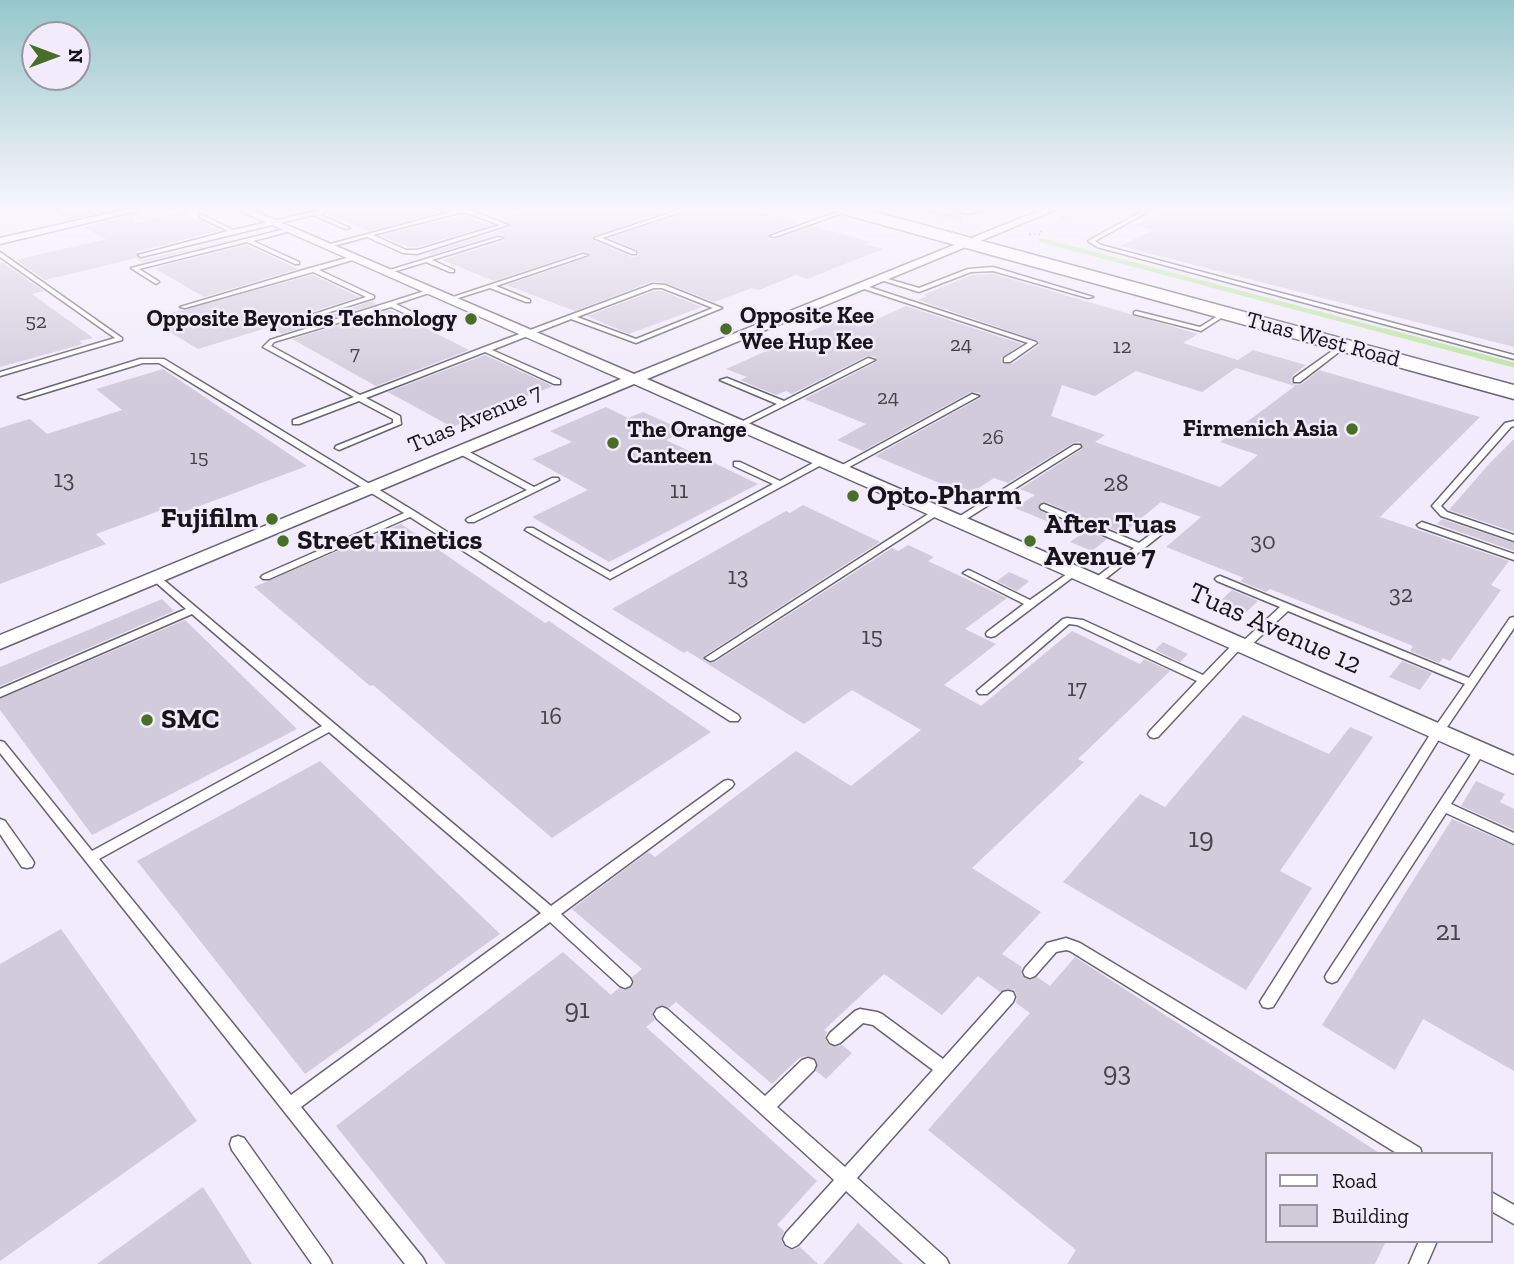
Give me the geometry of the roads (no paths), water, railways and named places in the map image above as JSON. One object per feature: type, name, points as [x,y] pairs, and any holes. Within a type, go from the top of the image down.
[{"type":"main road","name":"Tuas West Road","points":[[1076,269],[1514,392]]},
{"type":"main road","name":"Tuas West Road","points":[[1091,269],[1514,377]]},
{"type":"street","name":"Tuas Avenue 12","points":[[379,269],[1514,766]]},
{"type":"street","name":"Tuas Avenue 7","points":[[0,643],[905,269]]},
{"type":"lane","points":[[0,374],[120,339],[21,269]]},
{"type":"lane","points":[[136,269],[156,282]]},
{"type":"lane","points":[[183,307],[312,269],[372,297],[296,321]]},
{"type":"lane","points":[[386,272],[396,269]]},
{"type":"lane","points":[[447,269],[452,271]]},
{"type":"lane","points":[[450,299],[543,269]]},
{"type":"lane","points":[[880,279],[919,290],[970,270],[993,269],[1090,297]]},
{"type":"lane","points":[[1185,269],[1514,357]]},
{"type":"lane","points":[[296,422],[484,349],[656,285],[719,308],[636,341],[571,317]]},
{"type":"lane","points":[[491,286],[528,301]]},
{"type":"lane","points":[[863,286],[1034,343],[1007,360]]},
{"type":"lane","points":[[339,448],[397,424],[397,418],[267,347],[272,341],[430,290]]},
{"type":"lane","points":[[390,305],[430,323]]},
{"type":"lane","points":[[1136,313],[1200,329],[1226,313]]},
{"type":"lane","points":[[1297,380],[1344,345]]},
{"type":"lane","points":[[484,349],[557,382]]},
{"type":"lane","points":[[740,426],[871,360]]},
{"type":"lane","points":[[22,397],[143,361],[161,361],[372,488],[734,718]]},
{"type":"lane","points":[[724,380],[784,404]]},
{"type":"lane","points":[[839,469],[975,396]]},
{"type":"lane","points":[[1514,423],[1508,425],[1436,506],[1444,514],[1514,538]]},
{"type":"lane","points":[[957,521],[1077,447]]},
{"type":"lane","points":[[461,451],[534,490]]},
{"type":"lane","points":[[530,530],[610,576],[822,461]]},
{"type":"lane","points":[[737,464],[780,484]]},
{"type":"lane","points":[[471,520],[555,480]]},
{"type":"lane","points":[[1044,508],[1140,547]]},
{"type":"lane","points":[[710,658],[936,512]]},
{"type":"lane","points":[[266,577],[411,513]]},
{"type":"lane","points":[[1422,525],[1514,557]]},
{"type":"lane","points":[[1096,582],[1157,534]]},
{"type":"lane","points":[[991,634],[1074,572]]},
{"type":"lane","points":[[968,573],[1031,604]]},
{"type":"lane","points":[[156,578],[551,914],[625,982]]},
{"type":"lane","points":[[1220,579],[1472,682]]},
{"type":"lane","points":[[1154,734],[1204,680],[1286,607]]},
{"type":"lane","points":[[0,693],[192,610]]},
{"type":"lane","points":[[1268,1002],[1437,733],[1514,620]]},
{"type":"lane","points":[[983,691],[1067,621],[1079,622],[1204,680]]},
{"type":"lane","points":[[90,858],[329,727]]},
{"type":"lane","points":[[0,745],[417,1264]]},
{"type":"lane","points":[[1332,977],[1479,751]]},
{"type":"lane","points":[[291,1104],[728,784]]},
{"type":"lane","points":[[1443,806],[1514,839]]},
{"type":"lane","points":[[0,824],[27,863]]},
{"type":"lane","points":[[1030,972],[1052,947],[1066,944],[1075,947],[1411,1152]]},
{"type":"lane","points":[[792,1240],[1007,997]]},
{"type":"lane","points":[[662,1014],[940,1264]]},
{"type":"lane","points":[[835,1038],[860,1016],[877,1019],[944,1069]]},
{"type":"lane","points":[[765,1107],[808,1065]]},
{"type":"lane","points":[[238,1144],[323,1264]]},
{"type":"lane","points":[[1493,1202],[1514,1215]]},
{"type":"lane","points":[[1418,1264],[1427,1243]]},
{"type":"waterway","points":[[1150,269],[1392,333]]},
{"type":"waterway","points":[[1385,331],[1514,365]]},
{"type":"place","name":"Opposite Beyonics Technology","points":[[471,319]]},
{"type":"place","name":"Opposite Kee Wee Hup Kee","points":[[726,329]]},
{"type":"place","name":"Firmenich Asia","points":[[1352,429]]},
{"type":"place","name":"The Orange Canteen","points":[[613,443]]},
{"type":"place","name":"Opto-Pharm","points":[[853,496]]},
{"type":"place","name":"Fujifilm","points":[[272,519]]},
{"type":"place","name":"Street Kinetics","points":[[283,541]]},
{"type":"place","name":"After Tuas Avenue 7","points":[[1030,541]]},
{"type":"place","name":"SMC","points":[[147,720]]}]
